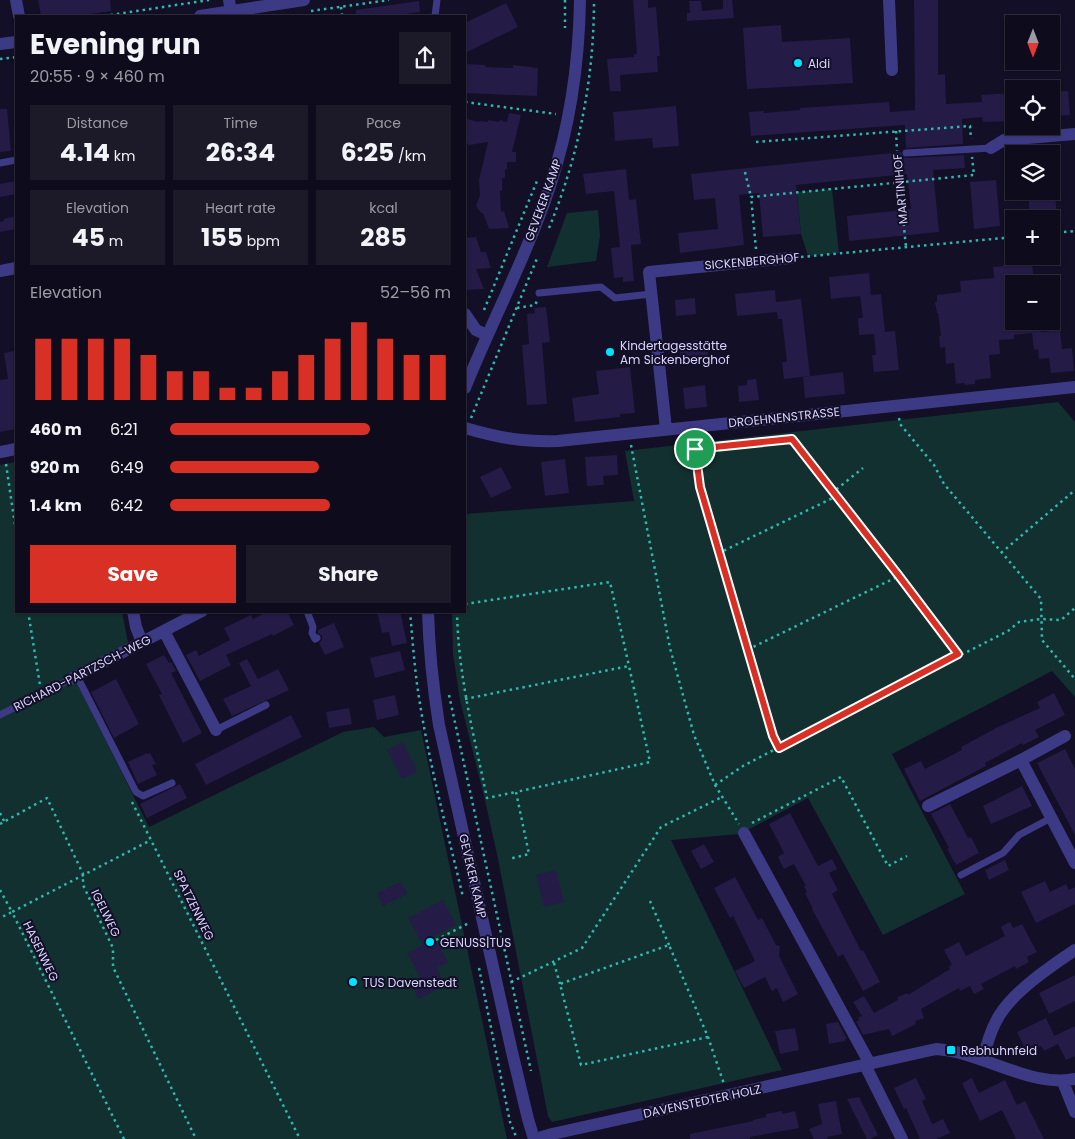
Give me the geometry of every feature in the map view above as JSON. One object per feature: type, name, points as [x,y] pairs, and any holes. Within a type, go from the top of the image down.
[{"type":"street","points":[[16,0],[19,15]]},
{"type":"street","name":"GEVEKER KAMP","points":[[466,379],[472,324],[539,216],[560,153],[576,72],[580,0]]},
{"type":"street","points":[[889,0],[892,70]]},
{"type":"street","points":[[203,15],[230,6],[303,6]]},
{"type":"street","points":[[0,44],[15,42]]},
{"type":"street","points":[[991,148],[1004,140],[1075,134]]},
{"type":"street","name":"SICKENBERGHOF","points":[[666,429],[649,272],[790,258]]},
{"type":"street","points":[[0,271],[15,268]]},
{"type":"street","name":"DROEHNENSTRASSE","points":[[466,428],[529,442],[558,441],[1075,387]]},
{"type":"street","points":[[133,613],[142,642]]},
{"type":"street","name":"RICHARD-PARTZSCH-WEG","points":[[74,678],[198,613]]},
{"type":"street","name":"GEVEKER KAMP","points":[[428,613],[431,671],[440,725],[534,1139]]},
{"type":"street","name":"RICHARD-PARTZSCH-WEG","points":[[164,631],[216,730]]},
{"type":"street","points":[[928,806],[1065,736]]},
{"type":"street","points":[[1021,760],[1075,863]]},
{"type":"street","points":[[743,831],[868,1064],[902,1139]]},
{"type":"street","points":[[983,1059],[989,1039],[1000,1015],[1015,996],[1075,950]]},
{"type":"street","name":"DAVENSTEDTER HOLZ","points":[[534,1139],[936,1049],[958,1052],[983,1059],[1043,1080],[1069,1080]]},
{"type":"street","points":[[1069,1080],[1075,1112]]},
{"type":"lane","points":[[435,15],[437,0]]},
{"type":"lane","points":[[906,153],[991,148]]},
{"type":"lane","points":[[0,163],[15,160]]},
{"type":"lane","points":[[539,294],[602,287],[614,298],[651,294]]},
{"type":"lane","points":[[308,613],[313,627],[312,634],[315,639],[317,638]]},
{"type":"lane","points":[[74,678],[136,792],[143,796],[172,783]]},
{"type":"lane","name":"RICHARD-PARTZSCH-WEG","points":[[0,715],[74,678]]},
{"type":"lane","points":[[216,730],[266,705]]},
{"type":"lane","points":[[961,875],[1004,853],[1019,835],[1051,818]]},
{"type":"path","points":[[111,15],[209,0]]},
{"type":"path","points":[[303,6],[341,7],[389,0]]},
{"type":"path","points":[[565,0],[565,30]]},
{"type":"path","points":[[341,7],[342,15]]},
{"type":"path","points":[[0,60],[15,57]]},
{"type":"path","points":[[466,102],[556,114]]},
{"type":"path","points":[[554,122],[557,105]]},
{"type":"path","points":[[751,197],[974,175],[970,126],[756,142]]},
{"type":"path","name":"MARTINIHOF","points":[[896,131],[906,247]]},
{"type":"path","points":[[745,172],[751,197],[757,260]]},
{"type":"path","points":[[472,324],[540,174]]},
{"type":"path","points":[[1060,232],[1075,231]]},
{"type":"path","name":"SICKENBERGHOF","points":[[790,258],[1005,238]]},
{"type":"path","points":[[517,308],[535,305],[539,294]]},
{"type":"path","points":[[896,405],[900,424],[934,465],[944,484],[1040,599],[1042,640],[1075,680]]},
{"type":"path","points":[[692,426],[700,487],[773,736],[779,748]]},
{"type":"path","points":[[629,434],[670,648],[694,735],[715,785],[743,831],[841,777],[888,866],[907,856]]},
{"type":"path","points":[[695,449],[792,439],[958,654]]},
{"type":"path","points":[[7,451],[15,523]]},
{"type":"path","points":[[834,492],[863,468]]},
{"type":"path","points":[[1001,552],[1075,490]]},
{"type":"path","points":[[719,553],[837,496]]},
{"type":"path","points":[[747,650],[899,576]]},
{"type":"path","points":[[457,613],[460,668],[465,699],[488,798],[650,762],[610,582],[466,604]]},
{"type":"path","points":[[715,785],[743,766],[958,654],[963,654],[1008,631],[1019,622],[1041,619],[1061,620],[1075,608]]},
{"type":"path","points":[[28,613],[39,683],[43,694]]},
{"type":"path","points":[[465,699],[629,666]]},
{"type":"path","points":[[447,686],[532,1075]]},
{"type":"path","points":[[509,859],[529,854],[516,792]]},
{"type":"path","name":"SPATZENWEG","points":[[129,796],[300,1139]]},
{"type":"path","points":[[511,982],[582,948],[661,827],[722,797]]},
{"type":"path","name":"IGELWEG","points":[[0,824],[47,798],[84,874],[82,885],[114,948],[114,967],[196,1139]]},
{"type":"path","points":[[0,814],[4,822]]},
{"type":"path","name":"HASENWEG","points":[[124,1139],[12,912],[151,840]]},
{"type":"path","points":[[0,890],[12,912],[0,918]]},
{"type":"path","points":[[650,901],[708,1037],[727,1095]]},
{"type":"path","points":[[436,940],[469,923]]},
{"type":"path","points":[[560,984],[669,945]]},
{"type":"path","points":[[554,962],[581,1065],[708,1037]]},
{"type":"green space","points":[[832,189],[839,253],[808,256],[801,234],[797,192]]},
{"type":"green space","points":[[598,210],[600,236],[596,261],[547,267],[567,213]]},
{"type":"green space","points":[[1058,402],[1075,422],[1075,697],[1052,671],[892,754],[965,894],[883,935],[808,798],[740,834],[671,840],[782,1070],[552,1122],[548,1116],[498,859],[460,700],[453,654],[452,613],[466,613],[466,514],[634,501],[625,451]]},
{"type":"green space","points":[[15,462],[15,613],[122,613],[128,643],[72,673],[149,827],[343,732],[374,727],[384,737],[421,730],[507,1139],[0,1139],[0,465]]},
{"type":"building","points":[[38,0],[110,0],[111,11],[83,15],[41,15]]},
{"type":"building","points":[[633,0],[648,0],[648,8],[656,7],[660,56],[657,56],[658,72],[620,75],[621,91],[610,91],[607,59],[634,57],[634,54],[637,54]]},
{"type":"building","points":[[723,0],[732,0],[734,18],[687,21],[687,13],[690,13],[689,1],[701,1],[702,11],[723,9]]},
{"type":"building","points":[[914,0],[938,0],[938,75],[945,74],[946,104],[982,102],[981,95],[1005,94],[1005,121],[983,122],[982,117],[962,119],[963,144],[906,148],[905,125],[751,136],[749,112],[764,111],[764,113],[800,110],[800,108],[889,102],[890,112],[915,110]]},
{"type":"building","points":[[419,1],[420,12],[399,15],[356,15],[356,10]]},
{"type":"building","points":[[506,3],[518,27],[466,53],[466,23]]},
{"type":"building","name":"Aldi","points":[[781,25],[782,42],[850,38],[853,83],[747,89],[743,28]]},
{"type":"building","points":[[466,64],[485,65],[485,67],[513,68],[513,65],[538,68],[537,96],[466,93]]},
{"type":"building","points":[[1068,91],[1070,115],[1060,116],[1060,92]]},
{"type":"building","points":[[676,106],[679,146],[653,148],[652,138],[615,141],[613,112]]},
{"type":"building","points":[[0,109],[7,109],[11,151],[0,152]]},
{"type":"building","points":[[509,113],[521,115],[512,152],[516,152],[516,162],[507,162],[505,178],[502,178],[502,191],[500,191],[501,212],[504,211],[509,228],[489,229],[483,213],[476,206],[480,195],[479,180],[488,142],[469,145],[466,142],[466,124],[467,119],[479,122],[488,122],[488,120],[499,122],[500,120],[507,122]]},
{"type":"building","points":[[901,152],[902,156],[906,158],[964,155],[965,168],[933,170],[939,232],[849,241],[847,216],[911,209],[907,174],[796,185],[801,234],[763,237],[759,193],[739,195],[744,245],[680,253],[678,233],[718,229],[715,198],[694,200],[691,174]]},
{"type":"building","points":[[626,169],[629,200],[636,199],[641,244],[631,245],[634,281],[623,282],[623,277],[614,278],[611,248],[620,247],[614,191],[586,194],[583,174]]},
{"type":"building","points":[[996,180],[1000,226],[974,229],[970,182]]},
{"type":"building","points":[[15,181],[15,194],[0,197],[0,184]]},
{"type":"building","points":[[1029,200],[1056,200],[1056,210],[1029,210]]},
{"type":"building","points":[[15,216],[15,229],[0,232],[0,222],[4,221],[4,219]]},
{"type":"building","points":[[476,237],[481,252],[486,252],[491,268],[476,269],[484,289],[466,290],[466,238]]},
{"type":"building","points":[[1032,265],[1033,275],[1005,275],[1005,330],[1041,330],[1041,332],[1060,330],[1062,349],[1072,348],[1074,371],[1051,373],[1049,358],[1039,359],[1038,349],[1034,350],[1032,333],[1014,335],[1014,339],[999,340],[1000,354],[989,355],[991,378],[975,380],[975,384],[956,384],[954,363],[946,364],[945,347],[940,348],[939,336],[941,336],[935,302],[937,302],[937,295],[961,292],[960,281],[994,278],[993,267]]},
{"type":"building","points":[[869,273],[871,295],[881,294],[885,332],[895,331],[899,370],[874,372],[872,355],[876,355],[874,334],[859,335],[858,318],[863,318],[860,296],[831,299],[829,277]]},
{"type":"building","points":[[775,290],[776,302],[801,299],[810,376],[784,379],[782,362],[787,362],[782,319],[778,319],[777,312],[737,316],[735,294]]},
{"type":"building","points":[[695,298],[696,314],[676,316],[675,300]]},
{"type":"building","points":[[546,307],[550,342],[542,343],[547,404],[527,405],[522,345],[529,344],[527,314],[535,313],[534,308]]},
{"type":"building","points":[[698,340],[698,344],[707,343],[708,359],[681,362],[679,342]]},
{"type":"building","points":[[14,351],[15,429],[0,432],[0,380],[8,379],[4,353]]},
{"type":"building","points":[[630,367],[635,413],[620,414],[620,417],[575,422],[572,398],[599,394],[596,371]]},
{"type":"building","points":[[843,372],[845,394],[805,398],[803,377]]},
{"type":"building","points":[[756,379],[759,400],[739,402],[738,386],[747,385],[747,380]]},
{"type":"building","points":[[705,385],[707,407],[685,409],[683,388]]},
{"type":"building","points":[[617,455],[618,475],[603,476],[604,485],[587,486],[585,457]]},
{"type":"building","points":[[565,459],[569,493],[545,496],[541,462]]},
{"type":"building","points":[[501,467],[512,488],[491,498],[480,477]]},
{"type":"building","points":[[264,613],[288,613],[294,625],[273,636],[272,634],[226,655],[231,665],[200,681],[186,655],[196,650],[199,656],[230,640],[224,628],[251,615],[253,619]]},
{"type":"building","points":[[377,613],[400,613],[407,643],[392,646],[389,632],[382,633]]},
{"type":"building","points":[[334,623],[344,647],[325,655],[319,643],[322,640],[322,636],[318,633],[318,630]]},
{"type":"building","points":[[400,651],[405,670],[375,678],[370,658]]},
{"type":"building","points":[[164,655],[176,671],[171,673],[202,733],[183,743],[159,695],[162,694],[146,664]]},
{"type":"building","points":[[247,659],[258,679],[278,669],[289,690],[232,716],[223,699],[251,686],[239,663]]},
{"type":"building","points":[[116,679],[139,724],[114,738],[91,692]]},
{"type":"building","points":[[1054,693],[1065,715],[1035,730],[1039,737],[1023,745],[1022,743],[985,763],[986,766],[920,801],[904,769],[921,761],[925,769],[962,750],[961,747],[998,727],[1040,708],[1037,702]]},
{"type":"building","points":[[395,695],[399,715],[377,720],[373,700]]},
{"type":"building","points":[[349,708],[352,724],[329,728],[326,712]]},
{"type":"building","points":[[291,715],[302,737],[206,785],[195,764]]},
{"type":"building","points":[[403,742],[417,771],[402,779],[387,750]]},
{"type":"building","points":[[1065,749],[1075,769],[1075,835],[1037,763]]},
{"type":"building","points":[[150,753],[156,764],[152,765],[157,775],[138,784],[128,762]]},
{"type":"building","points":[[180,784],[187,798],[147,818],[140,804]]},
{"type":"building","points":[[1022,786],[1032,806],[991,824],[983,806]]},
{"type":"building","points":[[950,804],[968,838],[971,837],[979,853],[956,865],[931,814]]},
{"type":"building","points":[[790,813],[818,866],[832,859],[837,869],[829,873],[838,890],[832,894],[861,951],[863,950],[880,982],[863,991],[843,954],[838,957],[812,909],[805,893],[807,892],[804,886],[806,886],[794,864],[784,869],[778,857],[784,853],[769,824]]},
{"type":"building","points":[[704,844],[714,862],[701,869],[691,851]]},
{"type":"building","points":[[1005,860],[1009,870],[989,880],[985,870]]},
{"type":"building","points":[[556,870],[564,902],[544,907],[536,875]]},
{"type":"building","points":[[735,877],[758,920],[762,918],[776,945],[780,946],[779,956],[798,994],[783,1002],[777,988],[772,991],[765,977],[744,988],[735,971],[755,961],[733,916],[730,918],[714,888]]},
{"type":"building","points":[[1045,881],[1050,892],[1066,884],[1069,890],[1075,887],[1075,904],[1036,923],[1021,892]]},
{"type":"building","points":[[401,882],[407,894],[383,906],[377,893]]},
{"type":"building","points":[[443,900],[456,925],[434,936],[448,962],[436,968],[445,985],[419,999],[413,988],[423,983],[407,953],[423,945],[408,918]]},
{"type":"building","points":[[1010,922],[1013,928],[1022,924],[1037,952],[1027,957],[1029,962],[1016,969],[1015,966],[981,984],[984,989],[974,994],[970,986],[960,991],[959,988],[921,1009],[924,1018],[915,1021],[916,1024],[892,1036],[889,1029],[863,1035],[856,1021],[859,1021],[858,1017],[862,1016],[853,1002],[864,996],[874,1013],[898,1000],[897,997],[908,993],[908,995],[950,969],[949,966],[952,965],[944,950],[959,942],[966,956],[1005,936],[1001,927]]},
{"type":"building","points":[[1075,975],[1075,1001],[1049,1014],[1039,993]]},
{"type":"building","points":[[1046,1018],[1058,1044],[1044,1051],[1041,1046],[1027,1053],[1017,1032]]},
{"type":"building","points":[[838,1022],[847,1039],[829,1044],[826,1024]]},
{"type":"building","points":[[1075,1026],[1075,1056],[1066,1060],[1054,1036]]},
{"type":"building","points":[[795,1028],[799,1050],[780,1054],[775,1031]]},
{"type":"building","points":[[916,1078],[926,1099],[922,1101],[932,1124],[943,1119],[950,1133],[936,1139],[920,1139],[906,1108],[904,1109],[894,1088]]},
{"type":"building","points":[[972,1078],[979,1093],[1005,1080],[1017,1105],[1025,1101],[1044,1139],[1016,1139],[1002,1110],[980,1121],[962,1083]]},
{"type":"building","points":[[859,1097],[878,1135],[870,1139],[867,1139],[847,1099]]},
{"type":"building","points":[[836,1101],[842,1134],[827,1137],[828,1139],[814,1139],[809,1129],[822,1124],[818,1104]]},
{"type":"building","points":[[782,1111],[782,1114],[795,1111],[799,1128],[750,1137],[750,1139],[690,1139],[690,1134],[753,1121],[766,1117],[766,1114]]},
{"type":"place","name":"Aldi","points":[[798,63]]},
{"type":"place","name":"Kindertagesstätte Am Sickenberghof","points":[[610,352]]},
{"type":"place","name":"GENUSS|TUS","points":[[430,942]]},
{"type":"place","name":"TUS Davenstedt","points":[[353,982]]},
{"type":"place","name":"Rebhuhnfeld","points":[[951,1050]]},
{"type":"route","points":[[792,439],[958,654],[779,748],[773,736],[700,487],[695,449],[792,439]]}]
